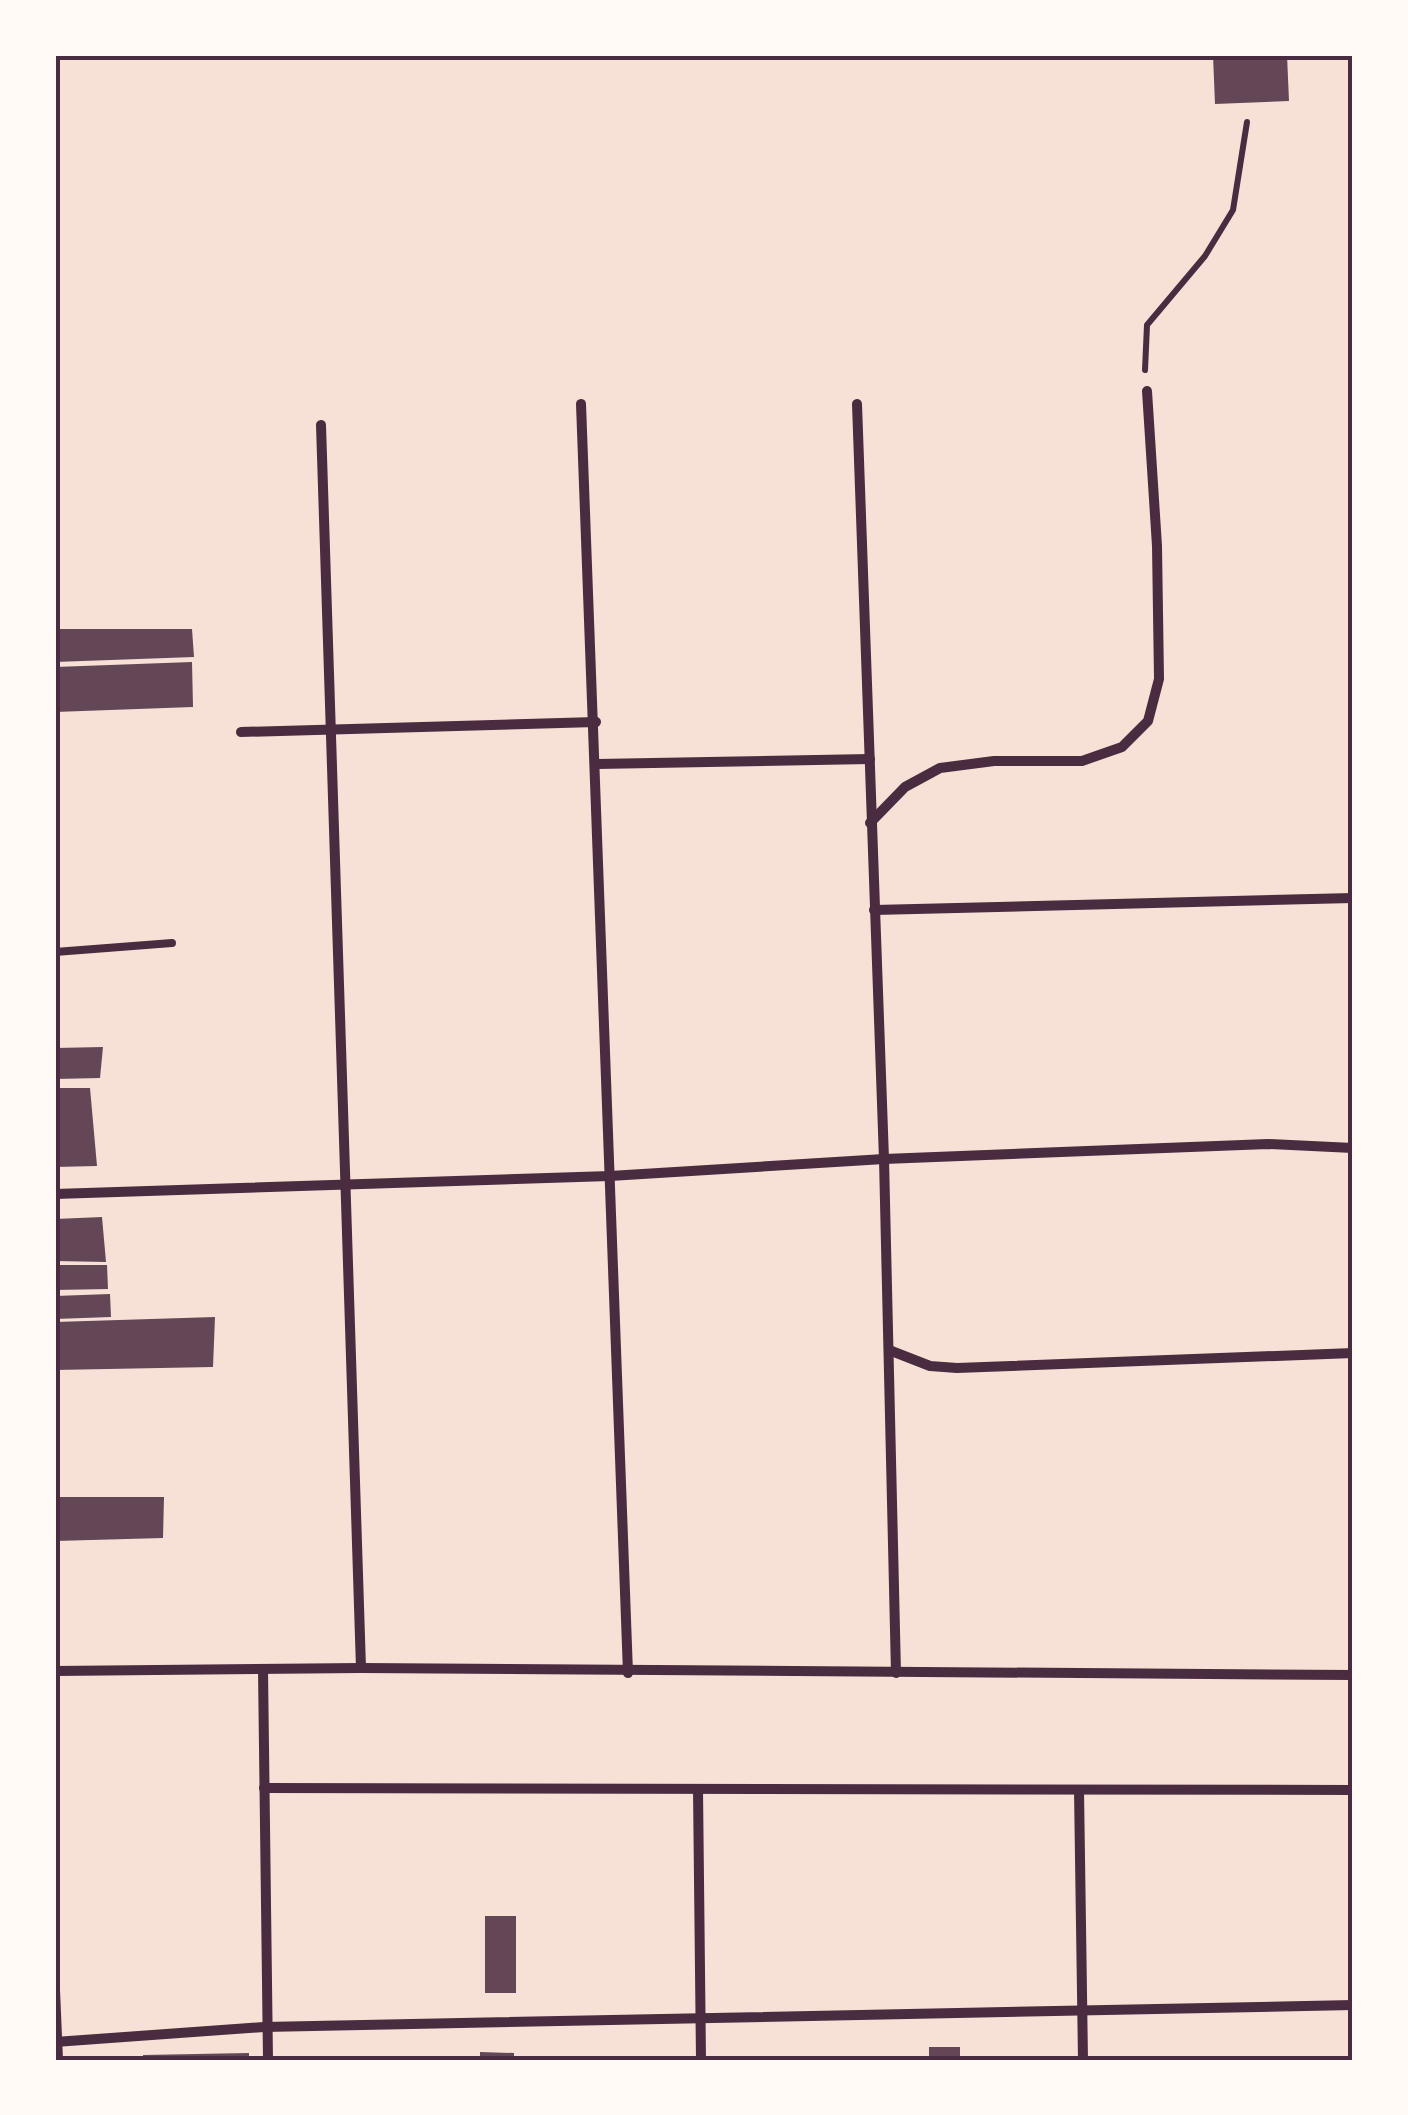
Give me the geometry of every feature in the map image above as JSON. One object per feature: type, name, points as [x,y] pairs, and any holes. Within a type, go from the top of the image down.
[{"type":"street","points":[[870,824],[905,787],[940,768],[994,761],[1082,760],[1122,747],[1148,721],[1159,678],[1157,546],[1147,391]]},
{"type":"street","points":[[581,404],[596,722],[628,1672]]},
{"type":"street","points":[[856,404],[884,1160],[896,1673]]},
{"type":"street","points":[[321,424],[333,730],[342,1182],[361,1668]]},
{"type":"street","points":[[241,732],[596,722]]},
{"type":"street","points":[[597,764],[870,760]]},
{"type":"street","points":[[874,910],[1353,898]]},
{"type":"street","points":[[55,1194],[610,1176],[1268,1144],[1353,1148]]},
{"type":"street","points":[[889,1350],[930,1366],[956,1368],[1353,1353]]},
{"type":"street","points":[[55,1671],[361,1668],[1353,1675]]},
{"type":"street","points":[[264,1669],[268,2060]]},
{"type":"street","points":[[264,1788],[1353,1790]]},
{"type":"street","points":[[698,1789],[700,2060]]},
{"type":"street","points":[[1079,1790],[1082,2060]]},
{"type":"street","points":[[55,1990],[58,2060]]},
{"type":"street","points":[[56,2041],[268,2027],[1353,2004]]},
{"type":"lane","points":[[55,952],[172,944]]},
{"type":"path","points":[[1147,391],[1147,325],[1205,256],[1232,210],[1246,122]]},
{"type":"building","points":[[1213,55],[1287,55],[1289,101],[1215,104]]},
{"type":"building","points":[[55,629],[192,629],[194,657],[55,662]]},
{"type":"building","points":[[192,662],[193,707],[55,712],[55,667]]},
{"type":"building","points":[[103,1047],[100,1078],[55,1079],[55,1048]]},
{"type":"building","points":[[55,1088],[90,1088],[97,1166],[55,1167]]},
{"type":"building","points":[[102,1217],[106,1262],[55,1261],[55,1219]]},
{"type":"building","points":[[55,1265],[107,1265],[108,1289],[55,1290]]},
{"type":"building","points":[[110,1294],[111,1317],[55,1319],[55,1296]]},
{"type":"building","points":[[215,1317],[213,1367],[55,1370],[55,1322]]},
{"type":"building","points":[[55,1497],[164,1497],[163,1538],[55,1541]]},
{"type":"building","points":[[485,1916],[516,1916],[516,1993],[485,1993]]},
{"type":"building","points":[[929,2047],[960,2047],[960,2060],[929,2060]]},
{"type":"building","points":[[480,2052],[514,2053],[514,2060],[480,2060]]},
{"type":"building","points":[[249,2053],[249,2060],[143,2060],[143,2055]]}]
